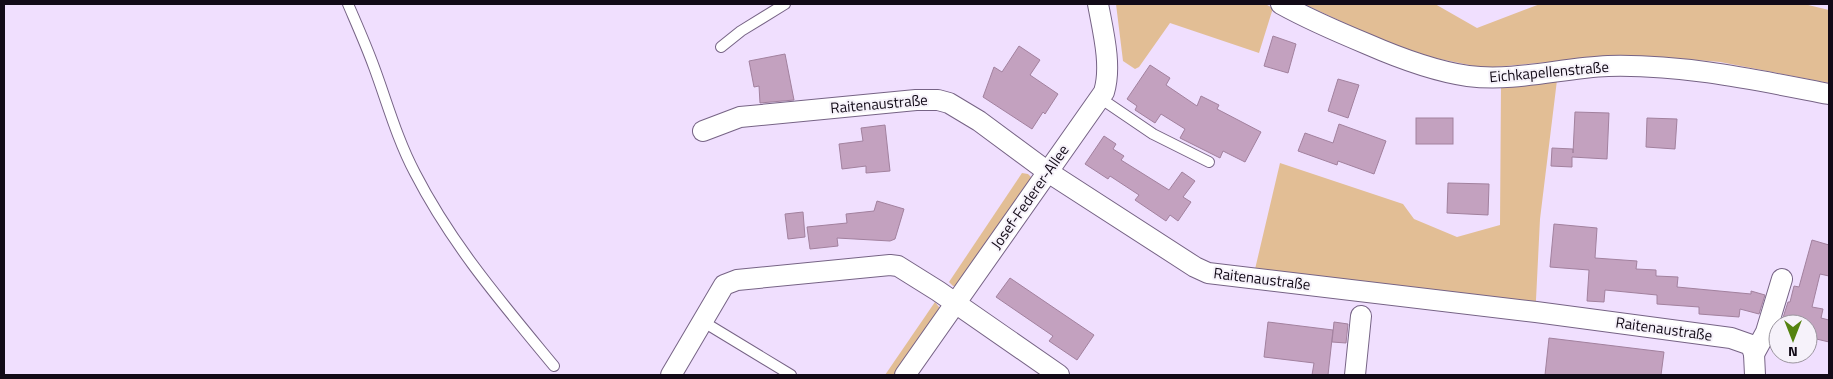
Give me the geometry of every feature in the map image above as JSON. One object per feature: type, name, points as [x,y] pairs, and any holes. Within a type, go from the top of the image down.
[{"type":"street","name":"Josef-Federer-Allee","points":[[906,375],[954,303],[1104,92],[1108,79],[1108,67],[1098,4]]},
{"type":"street","name":"Eichkapellenstraße","points":[[1281,4],[1394,56],[1437,70],[1467,76],[1498,78],[1608,66],[1694,69],[1829,94]]},
{"type":"street","name":"Raitenaustraße","points":[[703,131],[740,117],[916,100],[938,100],[949,103],[979,121],[1048,172],[1195,267],[1208,273],[1543,312],[1731,338],[1744,341],[1753,349]]},
{"type":"street","points":[[672,375],[724,285],[737,280],[890,265],[898,266],[1059,375]]},
{"type":"street","points":[[1755,375],[1753,349],[1766,332],[1782,279]]},
{"type":"street","points":[[1355,375],[1361,316]]},
{"type":"lane","points":[[348,4],[374,65],[407,154],[433,207],[455,242],[480,276],[554,366]]},
{"type":"lane","points":[[722,47],[741,31],[785,4]]},
{"type":"lane","points":[[1100,98],[1153,134],[1208,162]]},
{"type":"lane","points":[[702,321],[790,375]]},
{"type":"shaded area","points":[[1116,4],[1265,4],[1273,8],[1259,53],[1170,23],[1139,67],[1135,69],[1123,61]]},
{"type":"shaded area","points":[[1304,4],[1435,4],[1477,28],[1540,4],[1804,4],[1829,10],[1829,83],[1720,62],[1662,57],[1605,57],[1484,68],[1425,56],[1394,46]]},
{"type":"shaded area","points":[[1557,80],[1540,219],[1535,320],[1252,282],[1280,163],[1403,204],[1414,219],[1457,237],[1500,225],[1501,85]]},
{"type":"shaded area","points":[[1022,173],[1028,174],[1031,177],[1031,183],[960,286],[953,286],[949,282]]},
{"type":"shaded area","points":[[935,302],[939,307],[939,316],[899,375],[885,375]]},
{"type":"building","points":[[1273,36],[1296,44],[1288,73],[1264,66]]},
{"type":"building","points":[[1019,46],[1040,60],[1030,75],[1058,94],[1032,129],[983,97],[994,67],[1002,72]]},
{"type":"building","points":[[785,54],[794,100],[760,103],[759,86],[754,87],[749,61]]},
{"type":"building","points":[[1150,65],[1170,78],[1166,85],[1197,106],[1201,96],[1219,105],[1217,109],[1261,132],[1245,162],[1223,151],[1220,158],[1180,138],[1185,129],[1161,114],[1155,123],[1135,110],[1137,106],[1127,99]]},
{"type":"building","points":[[1338,79],[1359,85],[1348,118],[1328,111]]},
{"type":"building","points":[[1575,112],[1609,113],[1607,159],[1572,157],[1572,167],[1551,166],[1552,148],[1573,149],[1573,153]]},
{"type":"building","points":[[1416,118],[1453,118],[1453,144],[1416,144]]},
{"type":"building","points":[[1647,118],[1677,119],[1675,149],[1646,147]]},
{"type":"building","points":[[1339,124],[1386,141],[1374,174],[1338,161],[1337,165],[1298,151],[1305,133],[1333,143]]},
{"type":"building","points":[[885,125],[890,171],[866,173],[866,166],[842,169],[839,144],[863,141],[861,128]]},
{"type":"building","points":[[1104,136],[1116,144],[1113,149],[1124,156],[1121,160],[1169,190],[1182,172],[1195,181],[1183,197],[1191,202],[1178,221],[1170,215],[1166,221],[1135,200],[1139,195],[1110,176],[1108,179],[1085,164]]},
{"type":"building","points":[[1448,183],[1489,184],[1488,215],[1447,213]]},
{"type":"building","points":[[877,201],[904,209],[895,239],[890,241],[837,238],[838,246],[810,249],[807,227],[847,223],[846,214],[874,211]]},
{"type":"building","points":[[803,212],[805,237],[788,239],[785,214]]},
{"type":"building","points":[[1554,224],[1597,228],[1595,258],[1637,261],[1636,269],[1656,270],[1656,276],[1678,277],[1677,287],[1751,294],[1751,291],[1765,295],[1759,314],[1740,309],[1739,317],[1699,314],[1699,307],[1657,304],[1657,295],[1605,290],[1604,302],[1587,301],[1589,270],[1550,267]]},
{"type":"building","points":[[1812,240],[1829,245],[1829,276],[1820,274],[1812,307],[1823,309],[1821,318],[1829,320],[1829,342],[1818,339],[1818,314],[1784,314],[1788,302],[1790,302],[1794,286],[1799,287]]},
{"type":"building","points":[[1010,278],[1094,335],[1077,360],[1049,341],[1053,336],[996,297]]},
{"type":"building","points":[[1268,322],[1333,330],[1328,375],[1312,375],[1314,363],[1264,357]]},
{"type":"building","points":[[1334,322],[1348,324],[1346,343],[1332,342]]},
{"type":"building","points":[[1549,338],[1664,352],[1661,375],[1545,375]]}]
